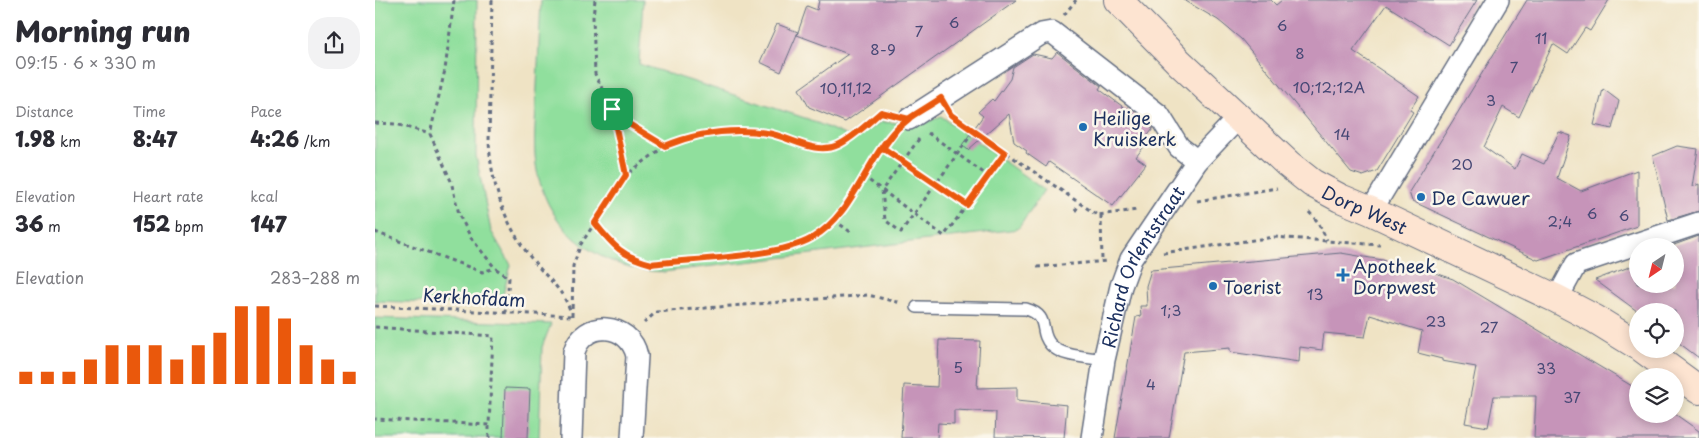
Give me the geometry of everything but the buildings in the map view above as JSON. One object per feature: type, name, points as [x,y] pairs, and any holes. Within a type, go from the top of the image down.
[{"type":"main road","name":"Dorp West","points":[[1132,5],[1238,118],[1312,183],[1340,198],[1557,299],[1629,340]]},
{"type":"main road","points":[[1655,358],[1699,390]]},
{"type":"street","points":[[1371,211],[1498,0]]},
{"type":"street","points":[[917,125],[941,98],[1041,34],[1052,32],[1159,115],[1179,147],[1197,161]]},
{"type":"street","name":"Richard Orlentstraat","points":[[1092,438],[1104,360],[1121,286],[1131,259],[1197,161],[1238,118]]},
{"type":"street","points":[[1557,299],[1575,264],[1699,223]]},
{"type":"street","points":[[571,438],[574,352],[577,343],[584,335],[594,330],[607,329],[619,331],[629,337],[635,346],[637,356],[632,438]]},
{"type":"lane","points":[[917,306],[1026,309],[1035,312],[1041,318],[1046,337],[1051,345],[1060,351],[1104,360]]},
{"type":"path","points":[[454,0],[445,70],[430,134],[451,181],[459,214],[471,238],[495,268],[509,278],[506,312]]},
{"type":"path","points":[[492,0],[489,141],[490,164],[495,189],[505,216],[520,241],[535,263],[566,298],[572,316]]},
{"type":"path","points":[[595,0],[593,16],[595,74],[612,109],[626,175]]},
{"type":"path","points":[[941,98],[951,115],[1097,215],[1165,207],[1276,187],[1283,191]]},
{"type":"path","points":[[612,109],[629,124],[665,146]]},
{"type":"path","points":[[572,316],[575,258],[626,175],[665,146],[689,136],[727,130],[768,133],[824,148],[838,145],[881,112],[917,125],[989,176]]},
{"type":"path","points":[[375,122],[395,124],[430,134]]},
{"type":"path","points":[[595,223],[622,253],[652,264],[793,246],[811,239],[834,220],[897,129],[917,125]]},
{"type":"path","points":[[919,138],[882,190],[885,220],[901,232],[973,131]]},
{"type":"path","points":[[883,148],[967,205]]},
{"type":"path","points":[[863,176],[944,236],[1005,153]]},
{"type":"path","points":[[1075,211],[1080,204]]},
{"type":"path","points":[[1101,215],[1102,262]]},
{"type":"path","points":[[834,220],[852,233]]},
{"type":"path","points":[[375,232],[481,272],[495,268]]},
{"type":"path","points":[[1155,254],[1274,236],[1382,246]]},
{"type":"path","points":[[1037,267],[1110,261]]},
{"type":"path","points":[[629,337],[656,312],[868,295],[917,306]]},
{"type":"path","name":"Kerkhofdam","points":[[375,306],[572,316]]},
{"type":"path","points":[[375,327],[493,336],[489,438]]},
{"type":"path","points":[[375,419],[489,425]]},
{"type":"green space","points":[[375,0],[477,0],[476,156],[491,231],[511,265],[500,305],[375,301]]},
{"type":"green space","points":[[541,0],[643,0],[639,64],[808,119],[854,139],[881,122],[923,124],[941,116],[1044,190],[1018,229],[663,272],[619,264],[600,256],[566,230],[544,194],[537,171],[535,131]]},
{"type":"green space","points":[[375,318],[551,324],[542,347],[539,438],[375,438]]},
{"type":"place","name":"Heilige Kruiskerk","points":[[1083,127]]},
{"type":"place","name":"De Cawuer","points":[[1421,197]]},
{"type":"place","name":"Apotheek Dorpwest","points":[[1343,275]]},
{"type":"place","name":"Toerist","points":[[1213,286]]},
{"type":"route","points":[[612,109],[626,175],[595,223],[610,242],[622,253],[652,264],[758,252],[793,246],[811,239],[834,220],[863,176],[883,148],[897,129],[941,98],[951,115],[1005,153],[967,205],[883,148],[897,129],[909,119],[881,112],[838,145],[824,148],[768,133],[727,130],[689,136],[665,146],[629,124],[612,109]]}]
